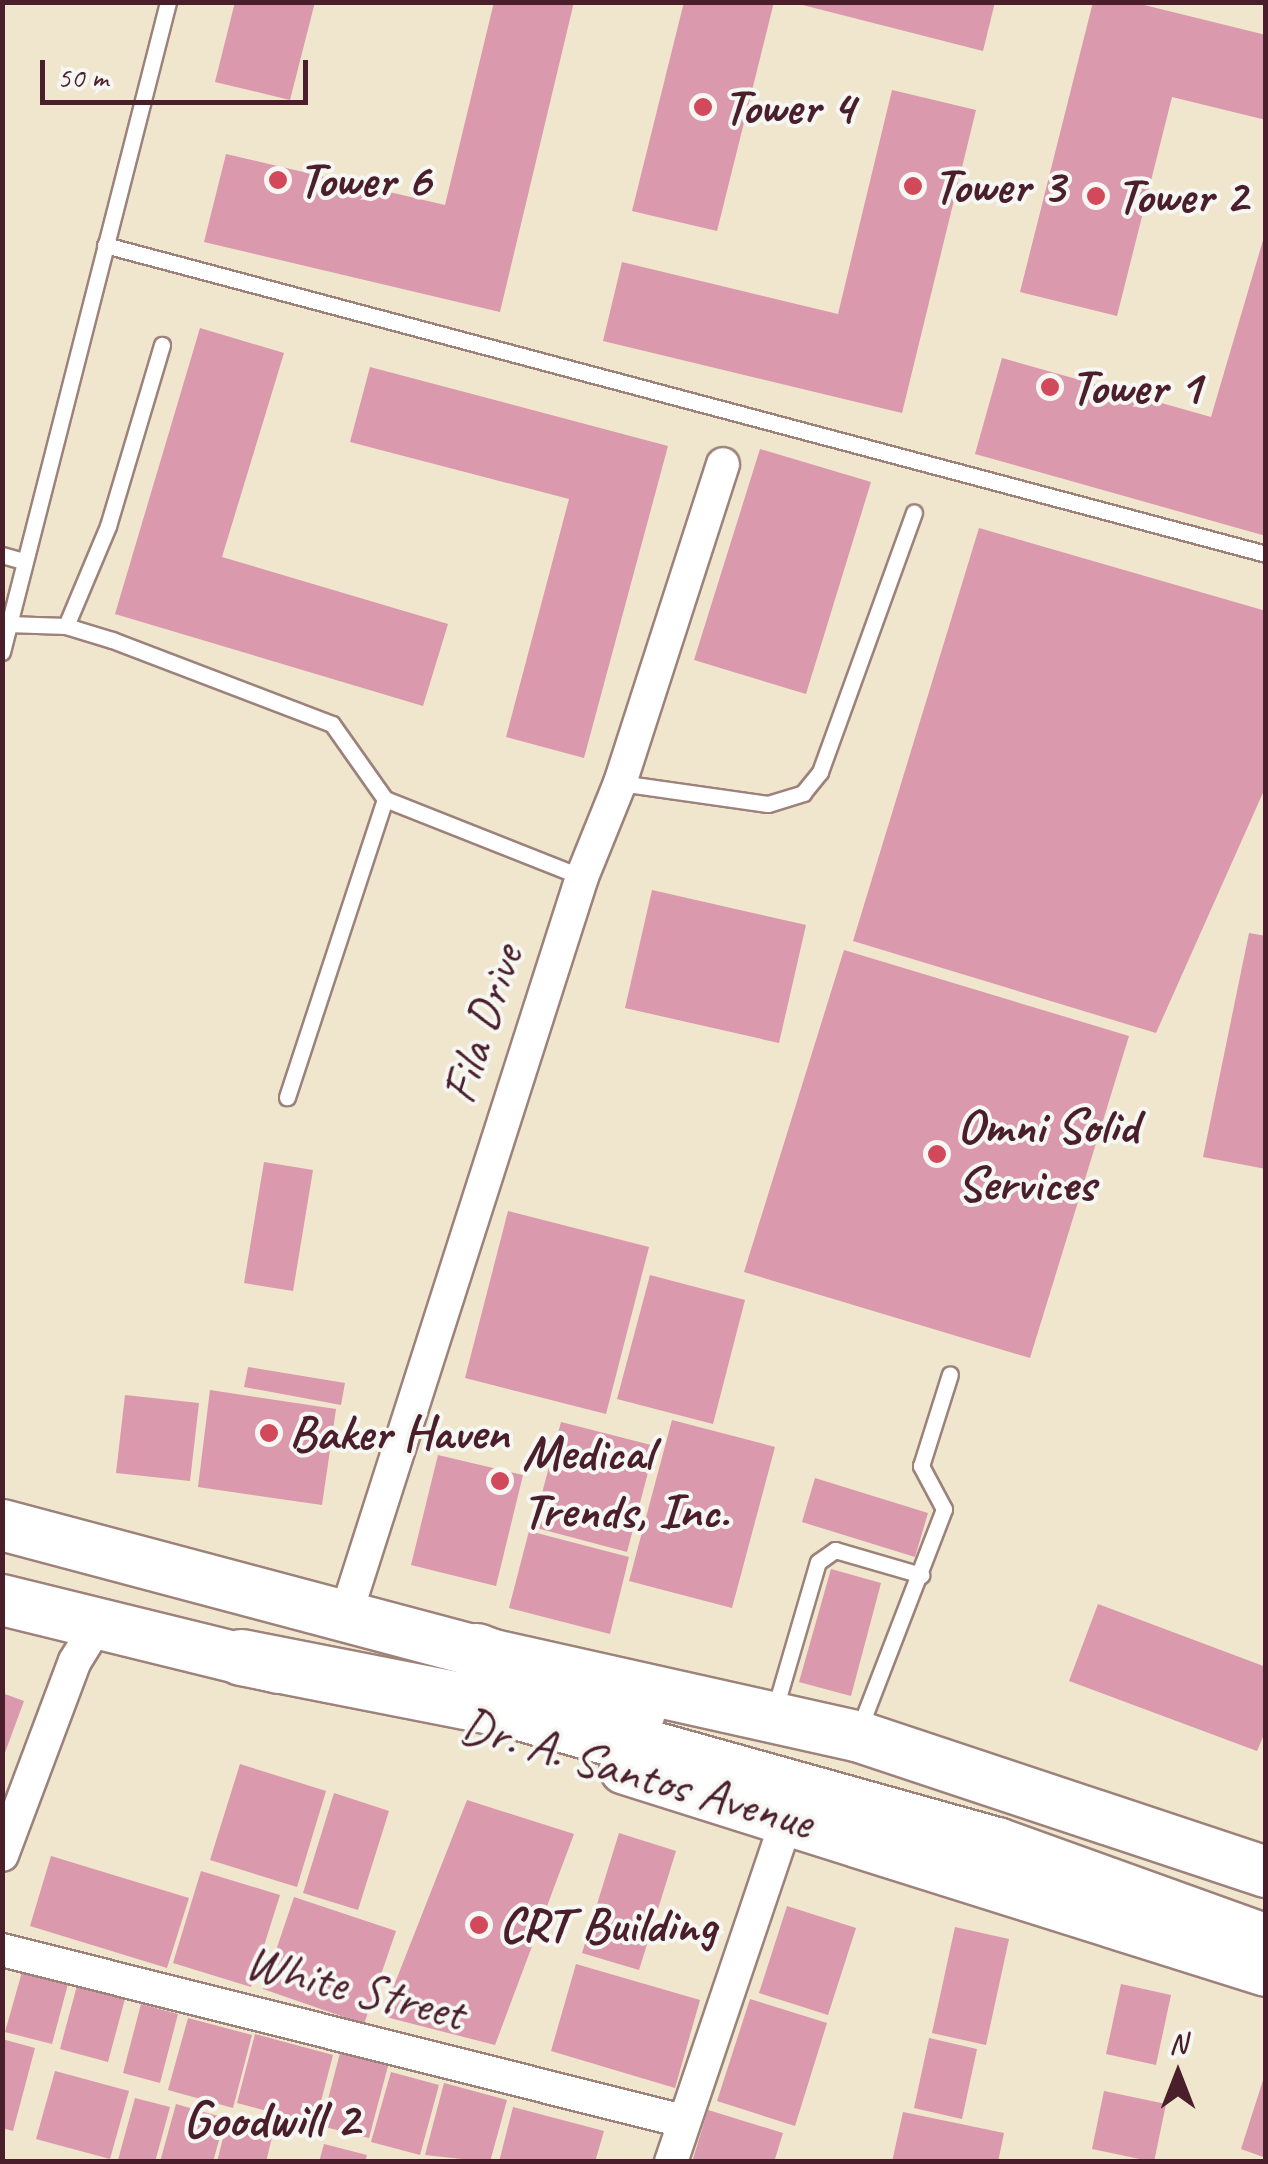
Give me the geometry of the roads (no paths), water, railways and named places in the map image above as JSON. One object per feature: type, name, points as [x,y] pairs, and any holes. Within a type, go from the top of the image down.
[{"type":"highway","points":[[476,1651],[651,1718],[1248,1912]]},
{"type":"highway","points":[[241,1657],[516,1711],[1248,1912]]},
{"type":"main road","name":"Dr. A. Santos Avenue","points":[[2,1524],[476,1651],[774,1713],[856,1736],[1248,1912]]},
{"type":"main road","name":"Dr. A. Santos Avenue","points":[[2,1600],[241,1657],[788,1816],[1266,1971]]},
{"type":"street","name":"Fila Drive","points":[[345,1616],[582,877],[620,783],[723,464]]},
{"type":"street","points":[[2,1855],[75,1661],[98,1624]]},
{"type":"street","points":[[671,2162],[788,1816]]},
{"type":"street","name":"White Street","points":[[2,1950],[683,2121]]},
{"type":"lane","points":[[2,652],[168,2]]},
{"type":"lane","points":[[105,244],[1266,554]]},
{"type":"lane","points":[[66,626],[108,526],[162,345]]},
{"type":"lane","points":[[620,783],[768,804],[803,794],[820,772],[914,513]]},
{"type":"lane","points":[[2,555],[23,562]]},
{"type":"lane","points":[[7,624],[66,626],[332,724],[385,799],[582,877]]},
{"type":"lane","points":[[287,1097],[385,799]]},
{"type":"lane","points":[[856,1736],[944,1508],[921,1466],[950,1374]]},
{"type":"lane","points":[[774,1713],[818,1562],[835,1550],[921,1575]]},
{"type":"place","name":"Tower 4","points":[[703,107]]},
{"type":"place","name":"Tower 6","points":[[278,180]]},
{"type":"place","name":"Tower 3","points":[[913,186]]},
{"type":"place","name":"Tower 2","points":[[1096,196]]},
{"type":"place","name":"Tower 1","points":[[1050,387]]},
{"type":"place","name":"Omni Solid Services","points":[[937,1154]]},
{"type":"place","name":"Baker Haven","points":[[269,1433]]},
{"type":"place","name":"Medical Trends, Inc.","points":[[500,1481]]},
{"type":"place","name":"CRT Building","points":[[479,1925]]},
{"type":"district","name":"Goodwill 2","points":[[271,2120]]}]
